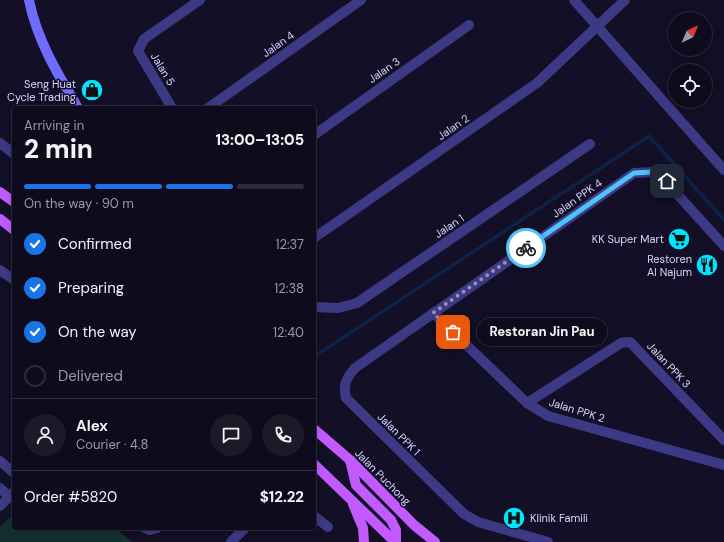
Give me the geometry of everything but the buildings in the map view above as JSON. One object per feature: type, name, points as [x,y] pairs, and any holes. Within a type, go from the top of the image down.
[{"type":"main road","points":[[0,192],[12,201]]},
{"type":"main road","points":[[0,219],[12,228]]},
{"type":"main road","name":"Jalan Puchong","points":[[316,431],[350,460],[414,525],[435,542]]},
{"type":"main road","points":[[350,460],[356,485],[391,520],[396,530],[396,542]]},
{"type":"main road","points":[[316,466],[396,542]]},
{"type":"main road","points":[[340,488],[355,506],[363,528],[364,542]]},
{"type":"street","points":[[29,0],[36,28],[45,52],[77,106]]},
{"type":"street","name":"Jalan 5","points":[[171,106],[138,51],[144,39],[200,0]]},
{"type":"street","name":"Jalan 4","points":[[211,106],[361,0]]},
{"type":"street","points":[[574,0],[724,170]]},
{"type":"street","name":"Jalan 2","points":[[316,237],[521,95],[559,64],[621,1]]},
{"type":"street","name":"Jalan 3","points":[[316,134],[469,25]]},
{"type":"street","points":[[0,143],[12,152]]},
{"type":"street","name":"Jalan 1","points":[[316,307],[338,308],[357,303],[590,144]]},
{"type":"street","name":"Jalan PPK 4","points":[[433,313],[634,173],[652,172],[660,175],[722,240]]},
{"type":"street","points":[[0,270],[12,279]]},
{"type":"street","name":"Jalan PPK 2","points":[[433,313],[527,403],[548,416],[724,465]]},
{"type":"street","name":"Jalan PPK 1","points":[[433,313],[354,368],[348,375],[344,386],[346,398],[464,514],[478,522],[548,542]]},
{"type":"street","name":"Jalan PPK 3","points":[[527,403],[621,343],[630,342],[724,440]]},
{"type":"street","points":[[0,461],[12,471]]},
{"type":"street","points":[[0,488],[12,494],[0,506]]},
{"type":"street","points":[[316,518],[328,527]]},
{"type":"street","points":[[231,542],[243,530]]},
{"type":"green space","points":[[12,515],[12,530],[117,530],[133,542],[0,542],[0,527]]},
{"type":"waterway","points":[[316,358],[318,354],[649,136],[724,220]]},
{"type":"way so far","points":[[453,332],[433,313],[526,248]]},
{"type":"place","name":"Seng Huat Cycle Trading","points":[[92,90]]},
{"type":"place","name":"KK Super Mart","points":[[679,239]]},
{"type":"place","name":"Restoren Al Najum","points":[[707,265]]},
{"type":"place","name":"Restoran Jin Pau","points":[[453,332]]},
{"type":"place","name":"Klinik Famili","points":[[514,518]]},
{"type":"route","points":[[526,248],[634,173],[652,172],[660,175],[667,181]]}]
